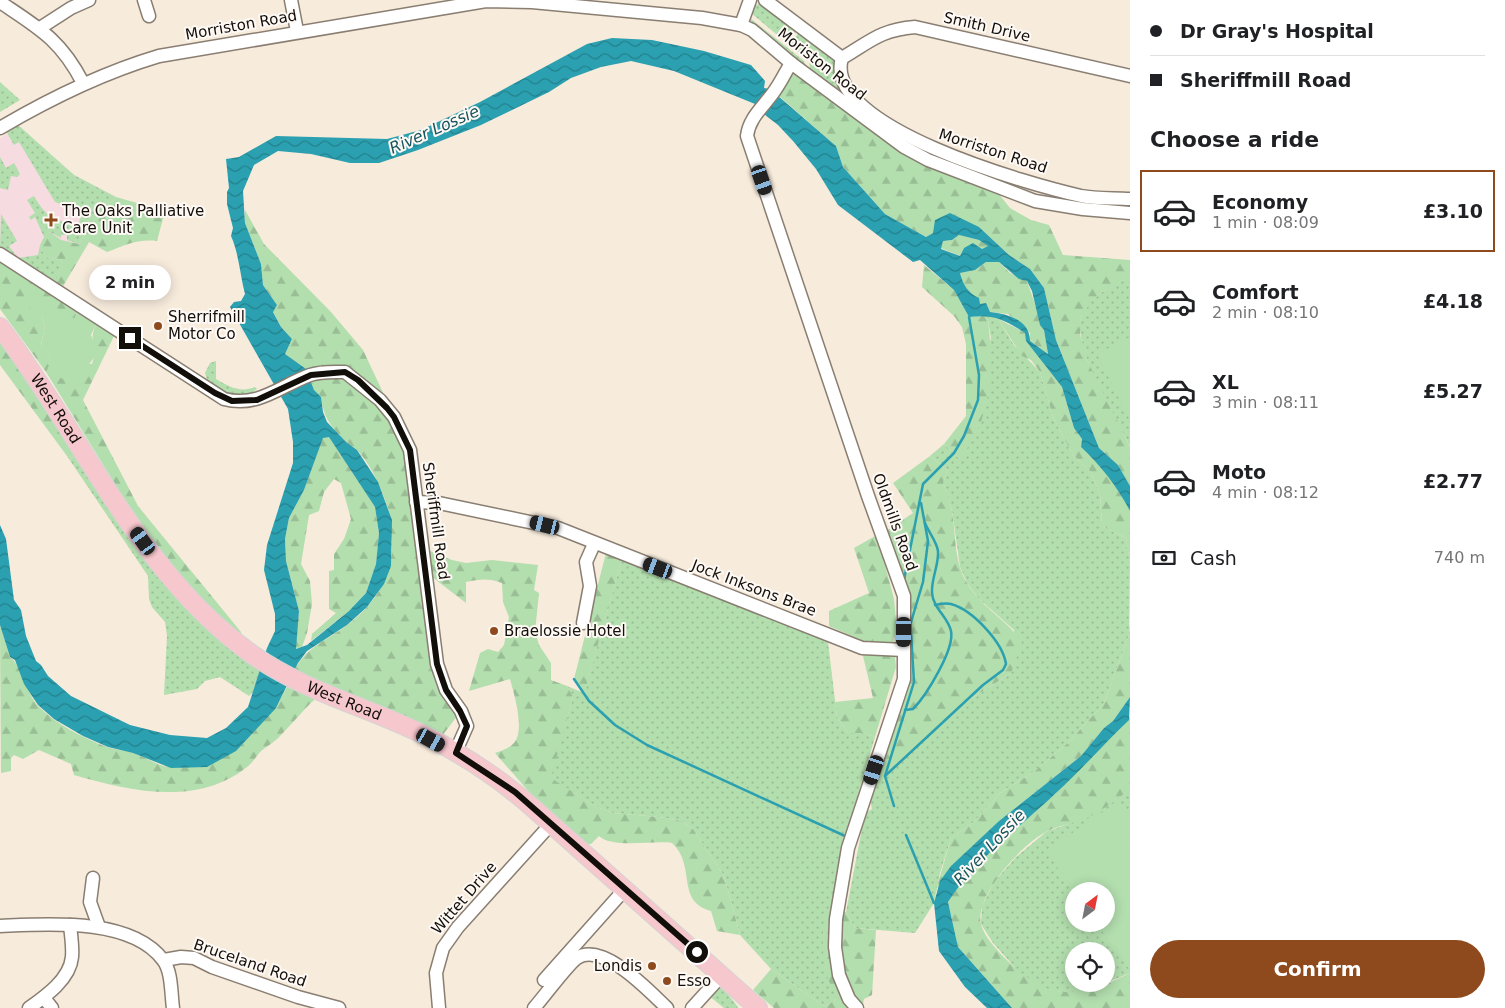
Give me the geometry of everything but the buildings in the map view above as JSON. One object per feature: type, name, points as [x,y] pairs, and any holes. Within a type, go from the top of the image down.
[{"type":"highway","name":"West Road","points":[[0,327],[153,555],[197,606],[232,638],[268,665],[294,680],[419,733],[495,777],[552,824],[758,1008]]},
{"type":"street","points":[[40,28],[69,4],[89,0]]},
{"type":"street","points":[[144,0],[149,16]]},
{"type":"street","points":[[291,0],[297,31]]},
{"type":"street","points":[[741,25],[750,0]]},
{"type":"street","name":"Moriston Road","points":[[766,0],[842,58],[839,67],[841,78]]},
{"type":"street","name":"Morriston Road","points":[[0,128],[83,83],[126,66],[159,56],[297,31],[486,1],[532,1],[702,18],[741,25]]},
{"type":"street","points":[[0,2],[40,28],[65,51],[83,83]]},
{"type":"street","name":"Moriston Road","points":[[741,25],[752,30],[791,63],[904,147]]},
{"type":"street","name":"Smith Drive","points":[[842,58],[871,38],[893,28],[915,27],[1130,76]]},
{"type":"street","name":"Oldmills Road","points":[[791,63],[774,93],[758,110],[748,130],[748,140],[868,496],[904,596],[904,679],[848,848],[836,919],[835,947],[839,975],[849,999],[857,1008]]},
{"type":"street","name":"Morriston Road","points":[[841,78],[851,95],[925,146],[969,164],[1082,196],[1130,199]]},
{"type":"street","name":"Morriston Road","points":[[904,147],[964,176],[1035,201],[1130,214]]},
{"type":"street","points":[[964,176],[969,164]]},
{"type":"street","name":"Sheriffmill Road","points":[[0,254],[224,398],[248,402],[276,392],[311,375],[345,372],[380,400],[394,417],[410,450],[437,664],[446,690],[460,711],[467,726],[456,753]]},
{"type":"street","name":"Jock Inksons Brae","points":[[416,502],[439,503],[532,521],[558,528],[594,544],[862,648],[904,650]]},
{"type":"street","points":[[582,623],[590,586],[586,562],[594,544]]},
{"type":"street","name":"Wittet Drive","points":[[438,1008],[436,973],[443,948],[458,927],[552,824]]},
{"type":"street","points":[[93,878],[90,902],[99,927]]},
{"type":"street","points":[[544,980],[625,889]]},
{"type":"street","points":[[29,1008],[44,998],[65,976],[72,959],[70,925]]},
{"type":"street","points":[[0,926],[70,925],[99,927],[135,939],[152,949],[164,960],[173,1008]]},
{"type":"street","points":[[534,1008],[577,958],[588,955],[617,963],[667,1008]]},
{"type":"street","name":"Bruceland Road","points":[[164,960],[181,957],[194,958],[299,1003],[339,1008]]},
{"type":"street","points":[[692,1008],[722,975]]},
{"type":"street","points":[[44,998],[52,1008]]},
{"type":"shaded area","name":"The Oaks Palliative Care Unit","points":[[19,127],[74,175],[116,197],[62,288],[0,246],[0,138]]},
{"type":"green space","points":[[762,3],[799,27],[787,43],[751,13],[754,6]]},
{"type":"green space","points":[[750,18],[804,61],[807,69],[753,26]]},
{"type":"green space","points":[[802,29],[836,60],[836,73],[842,89],[928,151],[963,168],[926,154],[810,72],[809,60],[789,45]]},
{"type":"green space","points":[[791,63],[904,147],[993,187],[1010,208],[1031,220],[1049,225],[1063,255],[1130,260],[1130,277],[1103,291],[1092,300],[1081,317],[1080,335],[1088,362],[1130,447],[1130,486],[1118,465],[1099,448],[1056,340],[1044,288],[1030,269],[1009,255],[979,227],[933,233],[926,237],[885,214],[843,167],[836,146],[779,96],[778,89]]},
{"type":"green space","points":[[0,82],[20,100],[0,112]]},
{"type":"green space","points":[[17,124],[74,175],[116,197],[96,217],[79,244],[67,240],[67,235],[61,235],[61,238],[50,232],[44,237],[35,217],[31,220],[29,217],[35,213],[27,200],[34,196],[47,214],[78,226],[82,212],[55,202],[19,142],[14,145],[6,131]]},
{"type":"green space","points":[[0,157],[6,168],[14,163],[20,174],[17,177],[11,176],[8,190],[0,188]]},
{"type":"green space","points":[[116,197],[165,211],[157,241],[137,242],[107,252],[89,242],[62,288],[55,283],[62,260],[45,257],[40,245],[44,237],[50,232],[61,240],[79,244],[96,217]]},
{"type":"green space","points":[[245,210],[264,244],[331,312],[363,350],[410,450],[423,548],[452,560],[466,563],[492,560],[538,565],[534,590],[539,593],[535,632],[539,645],[551,663],[551,680],[567,686],[573,697],[551,778],[597,807],[613,813],[681,821],[693,829],[724,876],[740,935],[717,931],[711,911],[700,906],[693,899],[689,891],[684,862],[672,843],[623,843],[605,840],[599,836],[591,844],[584,844],[544,809],[495,753],[513,744],[519,731],[518,713],[510,679],[469,691],[480,653],[488,649],[498,652],[504,645],[509,617],[503,602],[502,583],[493,580],[466,582],[466,603],[427,573],[437,664],[461,711],[442,736],[329,689],[295,670],[299,662],[311,650],[346,626],[367,608],[382,586],[391,560],[390,517],[373,472],[358,451],[346,442],[332,427],[326,416],[321,397],[314,391],[308,372],[285,354],[292,339],[281,327],[273,311],[277,305],[263,285],[261,264],[245,223]]},
{"type":"green space","points":[[1,214],[17,241],[9,246],[18,258],[38,255],[40,245],[45,257],[62,260],[55,285],[0,250]]},
{"type":"green space","points":[[959,235],[979,240],[989,246],[982,249],[964,248],[960,256],[941,248],[943,241],[952,240]]},
{"type":"green space","points":[[0,261],[78,312],[74,319],[67,316],[41,315],[45,325],[41,345],[51,361],[92,364],[94,354],[93,336],[96,324],[114,336],[83,400],[138,506],[241,632],[241,637],[200,598],[157,546],[120,492],[46,372],[0,309]]},
{"type":"green space","points":[[986,262],[999,262],[1010,273],[1027,281],[1044,330],[1048,354],[1030,341],[1030,333],[1008,314],[990,312],[962,284],[960,273],[975,270]]},
{"type":"green space","points":[[924,265],[954,290],[969,317],[987,315],[991,358],[987,402],[978,429],[961,460],[944,444],[966,416],[966,344],[962,327],[954,316],[922,287]]},
{"type":"green space","points":[[1130,277],[1130,446],[1097,383],[1083,347],[1080,331],[1084,310],[1094,298]]},
{"type":"green space","points":[[32,295],[39,296],[74,319],[78,312],[96,324],[91,335],[97,351],[91,362],[84,369],[63,379],[46,372],[51,361],[41,346],[45,325],[41,315],[31,312],[27,299]]},
{"type":"green space","points":[[987,315],[998,319],[1014,345],[1040,372],[1053,417],[1073,455],[1091,472],[1100,495],[1102,526],[1126,538],[1130,562],[1129,635],[1104,703],[1069,742],[1035,771],[1000,793],[974,822],[951,838],[940,873],[934,903],[915,933],[855,928],[846,912],[865,813],[872,809],[869,794],[876,780],[885,776],[960,706],[1011,673],[1014,630],[978,598],[967,583],[960,567],[952,510],[943,482],[948,471],[930,456],[944,444],[960,459],[991,338]]},
{"type":"green space","points":[[998,319],[1026,333],[1026,341],[1062,387],[1074,428],[1082,439],[1081,447],[1109,476],[1127,503],[1130,511],[1130,562],[1126,538],[1102,526],[1100,495],[1091,472],[1073,455],[1053,417],[1040,372],[1031,360],[1022,356]]},
{"type":"green space","points":[[1130,337],[1130,420],[1097,354]]},
{"type":"green space","points":[[0,341],[76,455],[72,458],[67,456],[0,365]]},
{"type":"green space","points":[[216,361],[216,379],[235,388],[250,389],[255,387],[257,389],[246,397],[230,395],[208,383],[205,373],[210,363]]},
{"type":"green space","points":[[329,436],[375,507],[379,533],[376,564],[366,593],[349,611],[311,641],[312,634],[336,613],[329,609],[329,571],[334,570],[334,554],[344,539],[351,519],[341,483],[334,479],[324,492],[319,511],[309,515],[301,564],[310,581],[312,604],[307,633],[302,647],[295,649],[299,611],[286,561],[285,539],[289,518],[304,490],[323,437]]},
{"type":"green space","points":[[76,455],[126,532],[168,587],[202,622],[261,670],[255,690],[249,696],[220,677],[205,681],[197,689],[164,695],[167,636],[165,622],[152,607],[149,599],[148,576],[67,456],[72,458]]},
{"type":"green space","points":[[930,456],[948,471],[943,482],[952,511],[958,557],[963,575],[979,599],[1022,642],[1011,673],[960,706],[885,776],[876,780],[911,672],[901,576],[886,531],[913,513],[893,483]]},
{"type":"green space","points":[[877,535],[894,599],[897,630],[893,641],[896,667],[875,737],[865,733],[848,733],[837,717],[835,702],[873,698],[859,639],[829,626],[829,611],[869,593],[854,548]]},
{"type":"green space","points":[[607,549],[623,555],[584,694],[574,679]]},
{"type":"green space","points":[[623,555],[813,629],[828,642],[837,717],[848,733],[865,733],[875,737],[839,858],[832,909],[839,995],[833,1002],[824,1006],[771,969],[740,935],[724,876],[693,829],[681,821],[613,813],[597,807],[550,778],[573,697],[567,686],[584,693]]},
{"type":"green space","points":[[1130,624],[1130,697],[1113,721],[1104,728],[1081,756],[999,821],[953,865],[936,890],[951,838],[974,822],[1000,793],[1035,771],[1069,742],[1104,703],[1129,635]]},
{"type":"green space","points":[[0,625],[10,657],[14,660],[34,701],[45,713],[61,725],[89,739],[110,748],[139,755],[167,767],[179,767],[276,708],[287,687],[315,699],[247,767],[228,779],[207,787],[163,792],[140,790],[95,781],[74,775],[71,764],[39,750],[23,759],[14,755],[11,758],[11,771],[1,773]]},
{"type":"green space","points":[[1130,717],[1130,788],[1112,803],[1093,815],[1046,832],[1025,847],[992,885],[981,912],[981,924],[988,939],[1017,970],[1043,987],[1055,991],[1115,992],[1115,980],[1130,973],[1130,1008],[1012,1008],[958,947],[948,902],[960,883],[985,855],[1056,793]]},
{"type":"green space","points":[[1130,788],[1130,973],[1115,979],[1115,942],[1065,942],[1065,992],[1048,991],[1018,971],[993,943],[981,924],[982,906],[994,882],[1016,857],[1046,832],[1092,815]]},
{"type":"green space","points":[[1119,801],[1130,817],[1129,969],[1115,949],[1115,942],[1110,942],[1103,932],[1115,932],[1115,882],[1068,882],[1046,851]]},
{"type":"green space","points":[[825,910],[846,912],[855,928],[876,930],[872,995],[864,999],[862,1008],[774,1008],[753,990],[771,969],[824,1006],[833,1002],[839,995],[828,978],[823,955]]},
{"type":"green space","points":[[722,987],[737,1008],[724,1008],[708,995]]},
{"type":"water","name":"River Lossie","points":[[612,38],[652,40],[704,51],[751,65],[765,81],[764,88],[770,89],[836,146],[843,167],[885,214],[926,237],[933,233],[935,220],[950,213],[979,227],[1009,255],[1030,269],[1044,288],[1056,340],[1099,448],[1118,465],[1130,486],[1130,511],[1108,477],[1081,447],[1082,439],[1074,428],[1062,387],[1026,341],[1025,333],[992,317],[969,317],[954,290],[920,260],[913,262],[838,205],[816,169],[793,141],[778,125],[755,107],[755,104],[674,71],[631,61],[601,67],[571,78],[549,92],[481,125],[379,163],[350,163],[311,154],[278,151],[254,165],[243,191],[245,223],[261,264],[263,285],[277,305],[273,312],[281,327],[292,339],[285,354],[306,369],[314,390],[321,397],[323,412],[327,422],[346,442],[357,450],[378,482],[392,520],[391,566],[384,584],[367,607],[347,625],[307,651],[298,663],[276,708],[236,751],[207,767],[171,768],[133,753],[108,747],[83,736],[54,719],[38,705],[24,684],[15,660],[10,657],[0,625],[0,525],[6,539],[14,600],[21,610],[26,636],[36,661],[48,676],[71,696],[130,725],[170,735],[207,738],[226,728],[248,707],[267,648],[275,631],[275,614],[264,570],[267,545],[293,463],[293,442],[288,409],[230,307],[234,302],[241,301],[245,294],[238,257],[231,236],[233,228],[227,204],[229,188],[226,159],[239,157],[276,136],[387,139],[421,130],[480,102],[587,44]],"holes":[[[959,235],[979,240],[988,246],[982,249],[973,243],[964,248],[960,256],[941,249],[943,241],[952,240]],[[986,262],[999,262],[1019,279],[1027,281],[1032,291],[1040,325],[1044,330],[1048,354],[1030,341],[1029,334],[1022,323],[1004,314],[990,312],[986,303],[980,304],[979,298],[966,288],[960,273],[975,270]],[[329,437],[375,507],[379,533],[376,564],[366,593],[349,611],[307,645],[296,649],[299,611],[286,561],[285,539],[289,518],[304,490],[323,438]]]},
{"type":"water","name":"River Lossie","points":[[1130,697],[1129,720],[1042,806],[998,844],[971,871],[948,902],[958,947],[1012,1008],[987,1008],[965,987],[939,951],[934,903],[940,881],[951,866],[999,821],[1081,756],[1104,728],[1113,721]]},
{"type":"waterway","points":[[904,580],[923,484],[954,453],[964,436],[978,400],[979,375],[969,317]]},
{"type":"waterway","points":[[911,622],[923,582],[928,541],[921,503]]},
{"type":"waterway","points":[[905,710],[913,709],[925,694],[944,660],[951,639],[951,631],[947,621],[933,598],[932,588],[938,551],[925,523]]},
{"type":"waterway","points":[[885,776],[983,685],[1003,670],[1006,664],[1004,656],[993,637],[977,620],[960,607],[951,604],[935,605]]},
{"type":"waterway","points":[[894,806],[885,776],[914,682],[910,617]]},
{"type":"waterway","points":[[574,679],[589,701],[615,725],[647,745],[845,836]]},
{"type":"waterway","points":[[906,835],[934,903]]},
{"type":"place","name":"The Oaks Palliative Care Unit","points":[[51,220]]},
{"type":"place","name":"Sherrifmill Motor Co","points":[[158,326]]},
{"type":"place","name":"Braelossie Hotel","points":[[494,631]]},
{"type":"place","name":"Londis","points":[[652,966]]},
{"type":"place","name":"Esso","points":[[667,981]]},
{"type":"route","points":[[130,338],[215,393],[232,401],[248,402],[257,400],[311,375],[345,372],[358,380],[380,400],[394,417],[410,450],[437,664],[446,690],[460,711],[467,726],[456,753],[515,792],[697,952]]}]
